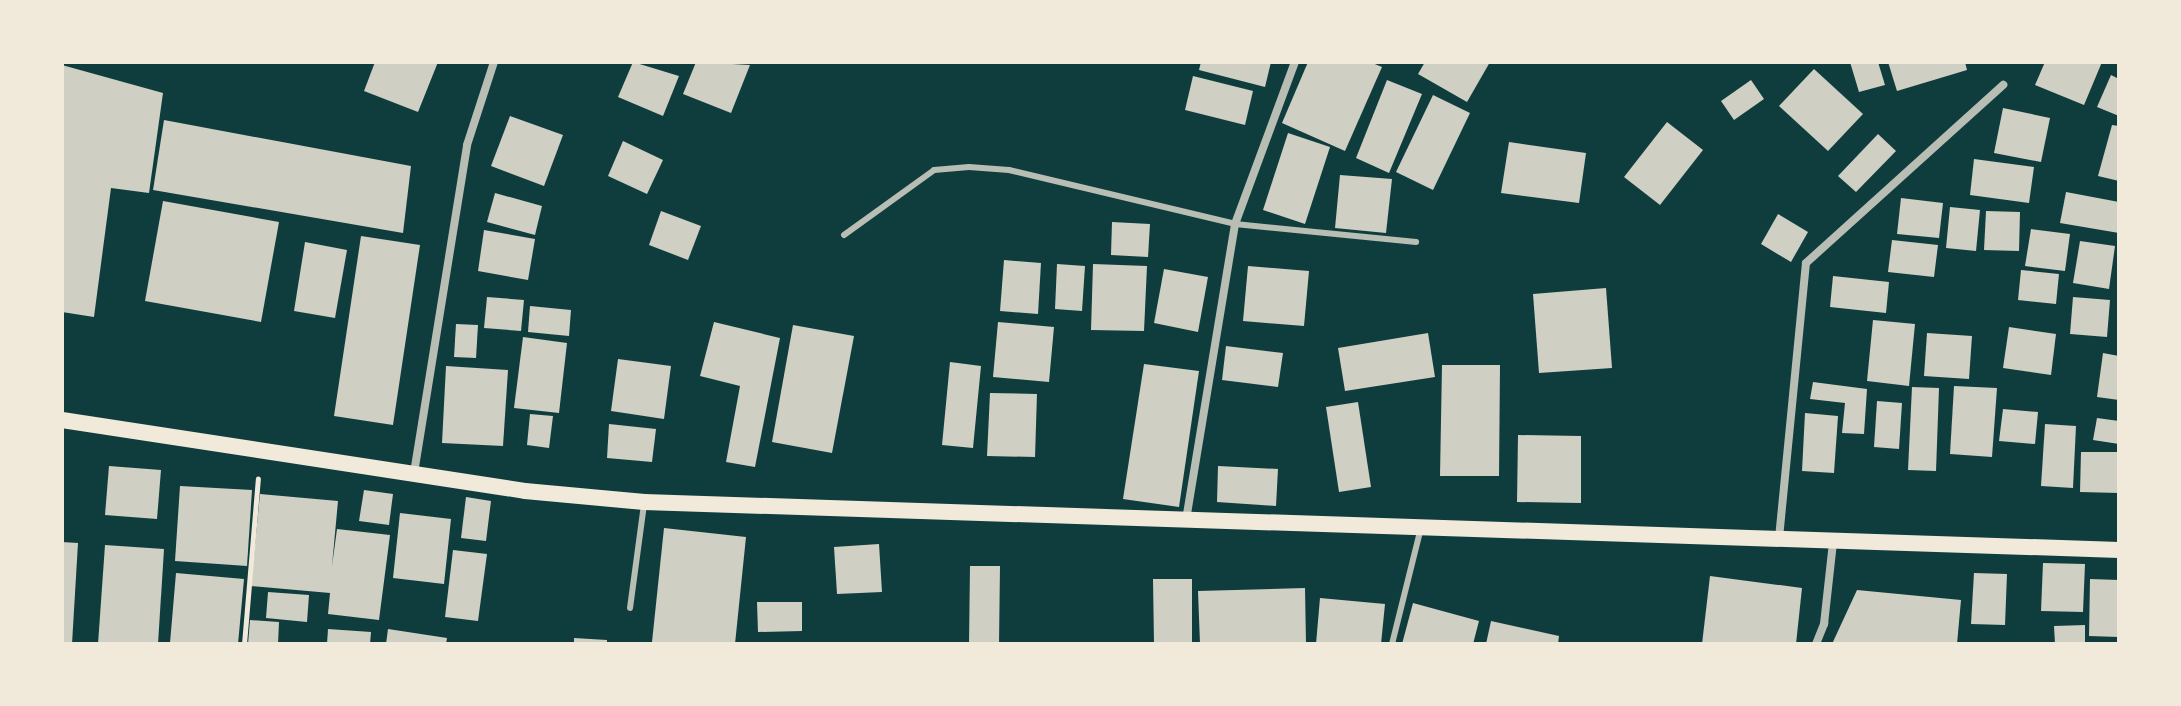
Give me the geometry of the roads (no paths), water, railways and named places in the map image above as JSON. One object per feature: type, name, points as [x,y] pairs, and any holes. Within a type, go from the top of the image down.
[{"type":"main road","points":[[62,420],[414,474],[644,502],[2119,550]]},
{"type":"street","points":[[414,474],[467,145],[494,62]]},
{"type":"street","points":[[1186,521],[1235,224],[1295,62]]},
{"type":"street","points":[[1779,538],[1806,263],[2003,85]]},
{"type":"street","points":[[1816,644],[1824,624],[1833,542]]},
{"type":"lane","points":[[844,235],[934,170],[969,167],[1009,170],[1235,224],[1416,242]]},
{"type":"lane","points":[[630,608],[643,537],[644,502]]},
{"type":"lane","points":[[1392,644],[1421,528]]}]
